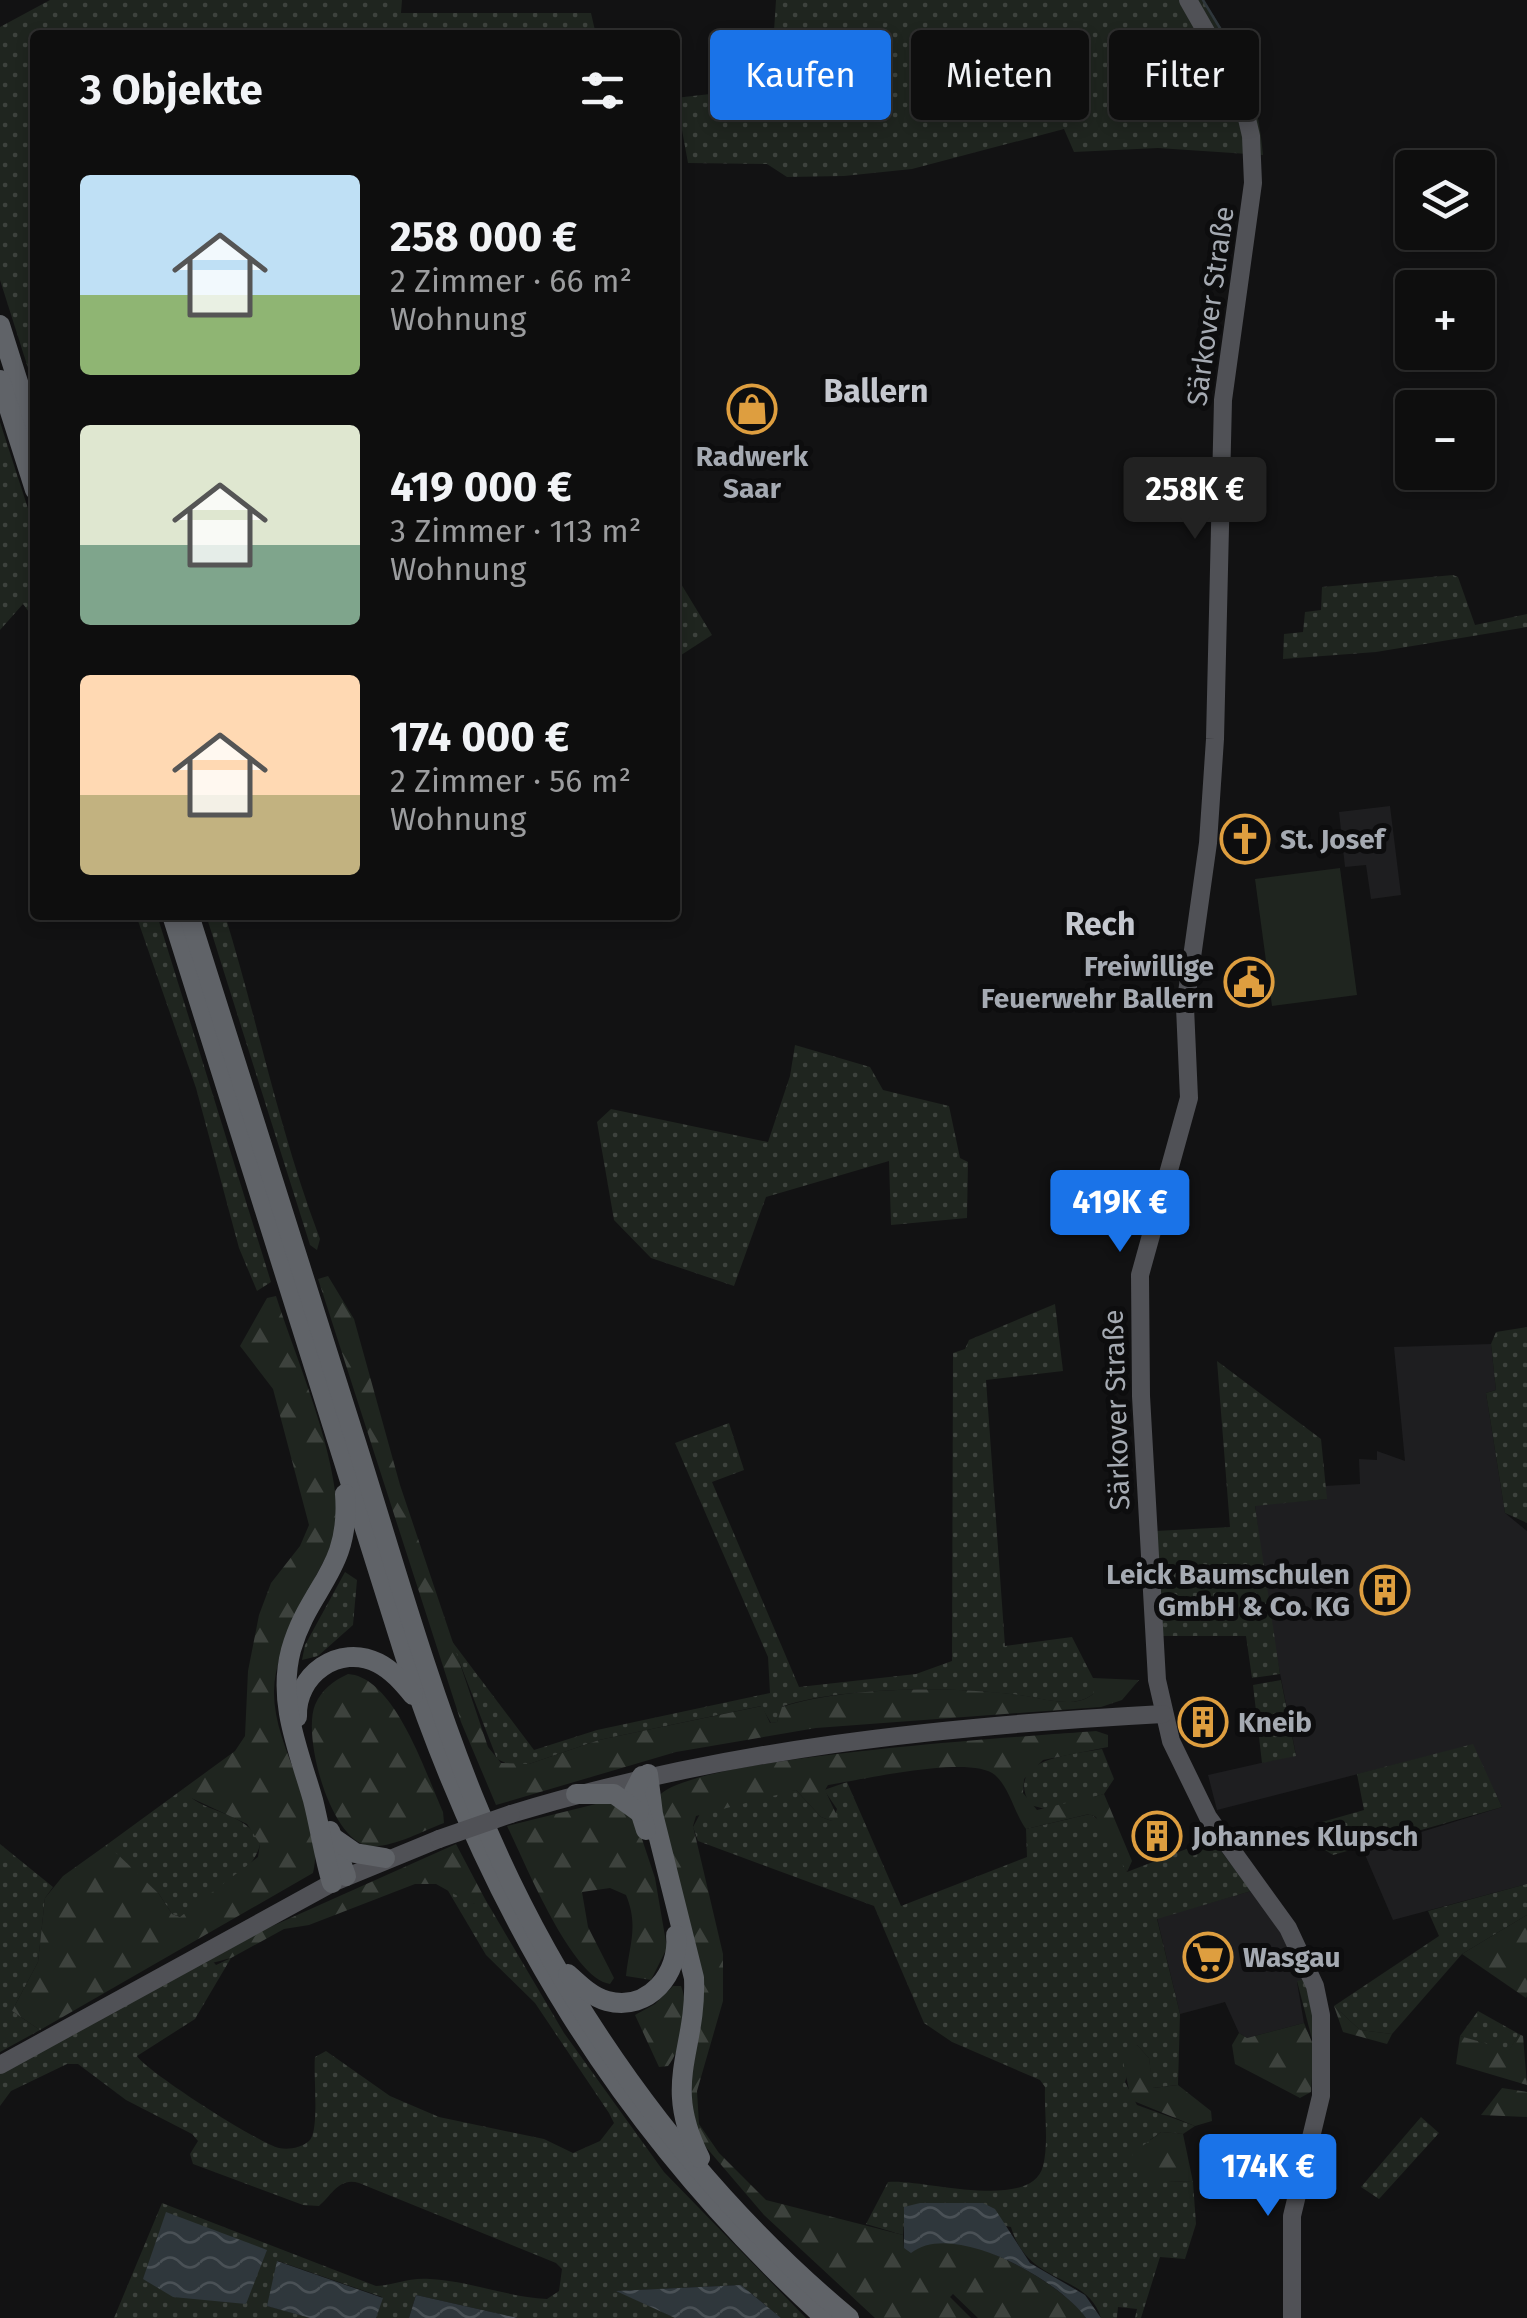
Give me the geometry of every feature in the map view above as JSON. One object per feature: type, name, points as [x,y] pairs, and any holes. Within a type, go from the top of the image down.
[{"type":"highway","points":[[0,326],[30,420]]},
{"type":"highway","points":[[0,380],[30,474]]},
{"type":"highway","points":[[174,920],[458,1760],[503,1866],[552,1960],[628,2077],[718,2190],[848,2318]]},
{"type":"highway","points":[[190,920],[290,1262]]},
{"type":"highway","points":[[302,1300],[343,1458],[421,1704],[487,1869],[576,2028],[692,2184],[825,2318]]},
{"type":"highway","points":[[339,1879],[291,1728],[287,1674],[297,1633],[343,1546],[347,1520],[343,1458]]},
{"type":"highway","points":[[339,1879],[332,1837],[298,1726],[297,1702],[304,1684],[331,1662],[360,1657],[388,1669],[421,1704]]},
{"type":"highway","points":[[552,1960],[590,1993],[613,2002],[644,1998],[670,1972],[677,1949],[676,1929],[634,1792],[645,1775]]},
{"type":"highway","points":[[645,1775],[694,1978],[695,2002],[679,2101],[690,2139],[718,2190]]},
{"type":"highway","points":[[576,1794],[614,1794],[639,1812]]},
{"type":"highway","points":[[332,1837],[355,1853],[384,1858]]},
{"type":"main road","name":"Särkover Straße","points":[[1188,0],[1241,94],[1250,136],[1253,183],[1223,400],[1214,740],[1208,843],[1186,1007],[1189,1098],[1182,1134],[1148,1234],[1139,1300],[1154,1628],[1164,1714],[1196,1796],[1288,1928],[1315,1986],[1324,2066],[1316,2120],[1292,2216],[1292,2318]]},
{"type":"main road","points":[[0,2065],[339,1879],[438,1838],[576,1794],[645,1775],[814,1745],[1164,1714]]},
{"type":"shaded area","points":[[1390,806],[1401,895],[1371,899],[1366,865],[1345,867],[1339,812]]},
{"type":"shaded area","name":"Leick Baumschulen GmbH & Co. KG","points":[[1491,1344],[1496,1390],[1486,1393],[1505,1513],[1527,1531],[1527,1884],[1393,1920],[1363,1850],[1502,1807],[1472,1745],[1217,1810],[1208,1775],[1296,1755],[1269,1617],[1255,1505],[1326,1499],[1325,1486],[1360,1484],[1359,1459],[1377,1460],[1377,1451],[1405,1461],[1394,1347]]},
{"type":"shaded area","points":[[1251,1891],[1286,1939],[1304,1979],[1297,1982],[1304,2023],[1247,2038],[1239,2033],[1225,2002],[1180,2014],[1157,1918]]},
{"type":"green space","points":[[50,0],[402,0],[401,13],[591,13],[595,30],[30,30],[30,374],[0,280],[0,27]]},
{"type":"green space","points":[[776,0],[1203,0],[1223,30],[1109,30],[1109,120],[1258,120],[1263,155],[1158,148],[1074,152],[1064,129],[912,169],[787,177],[767,164],[688,163],[680,130],[680,97],[710,94],[710,120],[891,120],[891,30],[774,30]]},
{"type":"green space","points":[[0,422],[30,515],[30,613],[23,604],[0,630]]},
{"type":"green space","points":[[1458,577],[1475,625],[1527,614],[1527,627],[1376,652],[1283,659],[1284,634],[1303,632],[1305,612],[1321,610],[1322,587]]},
{"type":"green space","points":[[680,582],[712,635],[680,656]]},
{"type":"green space","points":[[1340,868],[1357,995],[1272,1006],[1255,879]]},
{"type":"green space","points":[[138,920],[159,920],[271,1282],[257,1291],[239,1248],[196,1088]]},
{"type":"green space","points":[[208,920],[226,920],[293,1159],[320,1239],[317,1250],[310,1245]]},
{"type":"green space","points":[[795,1045],[870,1067],[883,1090],[949,1106],[960,1158],[968,1162],[967,1218],[891,1225],[889,1161],[766,1197],[734,1286],[651,1258],[614,1220],[597,1122],[611,1109],[768,1142],[790,1076]]},
{"type":"green space","points":[[328,1276],[354,1319],[400,1485],[488,1747],[501,1763],[529,1764],[599,1740],[762,1706],[770,1723],[777,1722],[782,1707],[838,1695],[937,1690],[1070,1702],[1093,1694],[1093,1678],[1139,1680],[1122,1700],[1101,1707],[816,1728],[676,1752],[496,1805],[461,1722],[318,1279]]},
{"type":"green space","points":[[276,1296],[325,1443],[337,1503],[338,1533],[289,1632],[274,1691],[282,1736],[313,1827],[313,1873],[40,2030],[12,2011],[38,1962],[45,1898],[63,1876],[105,1846],[111,1848],[159,1894],[172,1914],[180,1917],[258,1857],[260,1844],[247,1824],[187,1796],[183,1789],[235,1751],[245,1736],[248,1671],[259,1615],[271,1583],[300,1546],[309,1525],[273,1389],[240,1346],[267,1298]]},
{"type":"green space","points":[[1055,1304],[1063,1371],[986,1380],[1005,1646],[1072,1637],[1093,1678],[1093,1694],[1069,1702],[968,1691],[870,1691],[783,1706],[777,1722],[771,1723],[761,1706],[599,1740],[529,1764],[512,1766],[497,1759],[451,1640],[534,1750],[597,1730],[770,1693],[768,1657],[675,1443],[729,1423],[744,1470],[712,1482],[799,1687],[916,1674],[952,1661],[953,1353],[965,1349],[969,1340]]},
{"type":"green space","points":[[1527,1327],[1527,1523],[1505,1513],[1486,1393],[1496,1390],[1491,1344],[1496,1332]]},
{"type":"green space","points":[[1217,1361],[1321,1439],[1327,1499],[1255,1506],[1280,1674],[1252,1678],[1246,1636],[1160,1636],[1156,1531],[1230,1527]]},
{"type":"green space","points":[[345,1572],[357,1580],[353,1625],[318,1656],[302,1660],[305,1645]]},
{"type":"green space","points":[[348,1674],[365,1679],[394,1709],[418,1752],[444,1823],[379,1846],[356,1840],[343,1827],[332,1809],[316,1763],[312,1720],[321,1694]]},
{"type":"green space","points":[[1281,1680],[1296,1756],[1262,1763],[1253,1685]]},
{"type":"green space","points":[[1096,1731],[1108,1735],[1108,1747],[1043,1760],[1024,1779],[1023,1793],[1037,1810],[1104,1794],[1132,1861],[1127,1872],[1096,1817],[1089,1814],[1026,1829],[1000,1780],[982,1769],[940,1768],[828,1785],[825,1790],[838,1818],[832,1821],[821,1817],[796,1790],[696,1816],[693,1826],[723,1954],[723,2001],[697,2091],[699,2124],[719,2153],[766,2200],[903,2235],[904,2248],[942,2241],[978,2248],[1041,2279],[1086,2318],[978,2318],[953,2294],[950,2297],[971,2318],[875,2318],[764,2215],[699,2139],[687,2105],[702,2014],[658,1797],[682,1783],[792,1760]]},
{"type":"green space","points":[[1473,1744],[1502,1807],[1333,1855],[1320,1847],[1315,1824],[1364,1810],[1357,1774]]},
{"type":"green space","points":[[1102,1749],[1114,1779],[1104,1794],[1049,1810],[1030,1805],[1024,1789],[1033,1768],[1058,1757]]},
{"type":"green space","points":[[847,1782],[901,1906],[1027,1857],[1026,1829],[1090,1814],[1102,1822],[1127,1872],[1212,1839],[1251,1891],[1157,1919],[1180,2014],[1178,2085],[1152,2088],[1149,2058],[1137,2045],[1125,2082],[1137,2105],[1195,2126],[1183,2134],[1161,2132],[1150,2140],[1168,2181],[1193,2182],[1196,2224],[1185,2259],[1160,2257],[1141,2318],[1135,2318],[1137,2309],[1118,2307],[1117,2318],[1101,2318],[1094,2303],[1083,2293],[1030,2260],[1011,2227],[905,2207],[903,2235],[866,2224],[888,2182],[997,2191],[1018,2188],[1034,2180],[1045,2157],[1045,2087],[1040,2080],[952,2042],[924,2023],[874,1906],[698,1841],[693,1827],[701,1812],[796,1790],[821,1817],[832,1821],[837,1809],[824,1790]]},
{"type":"green space","points":[[183,1789],[201,1804],[245,1824],[260,1844],[239,1876],[216,1896],[181,1917],[172,1914],[159,1894],[105,1846]]},
{"type":"green space","points":[[608,1801],[626,1809],[639,1830],[655,1878],[667,1948],[651,1980],[626,1976],[633,1926],[626,1895],[610,1888],[582,1892],[588,1927],[614,1978],[610,1984],[595,1977],[565,1941],[507,1826]]},
{"type":"green space","points":[[0,1844],[53,1887],[45,1898],[38,1962],[12,2011],[40,2030],[0,2052]]},
{"type":"green space","points":[[456,1844],[485,1899],[482,1903],[472,1904],[436,1884],[415,1884],[309,1925],[284,1929],[231,1958],[212,1963],[209,1957],[228,1946]]},
{"type":"green space","points":[[1527,1884],[1527,1915],[1462,1954],[1392,2034],[1360,2030],[1334,2006],[1439,1936],[1428,1911]]},
{"type":"green space","points":[[447,1889],[473,1904],[485,1899],[564,2033],[664,2172],[806,2318],[781,2318],[741,2285],[618,2291],[675,2318],[518,2318],[416,2295],[409,2318],[376,2318],[382,2297],[278,2261],[268,2306],[310,2318],[114,2318],[162,2203],[376,2286],[422,2279],[547,2299],[559,2291],[562,2269],[556,2263],[359,2183],[341,2185],[319,2206],[303,2205],[193,2164],[190,2154],[198,2141],[192,2134],[126,2100],[78,2064],[67,2064],[11,2091],[0,2106],[0,2074],[209,1957],[216,1965],[231,1958],[195,2019],[137,2056],[181,2091],[268,2144],[290,2149],[309,2141],[315,2115],[315,2057],[326,2051],[390,2096],[439,2117],[544,2139],[573,2153],[600,2141],[614,2123],[609,2113],[535,2003],[486,1955]]},
{"type":"green space","points":[[1527,1915],[1527,1996],[1526,1998],[1462,1954]]},
{"type":"green space","points":[[1304,1979],[1313,2013],[1314,2047],[1297,1981]]},
{"type":"green space","points":[[673,1986],[681,1986],[684,1995],[684,2027],[668,2066],[659,2067],[635,2015],[655,2004]]},
{"type":"green space","points":[[1334,2006],[1360,2030],[1392,2034],[1387,2044],[1343,2032]]},
{"type":"green space","points":[[1478,2011],[1519,2034],[1509,2051],[1460,2036]]},
{"type":"green space","points":[[1304,2023],[1314,2047],[1311,2092],[1300,2098],[1235,2064],[1232,2045],[1239,2033],[1247,2038]]},
{"type":"green space","points":[[1519,2034],[1523,2036],[1527,2085],[1456,2064],[1460,2036],[1509,2050]]},
{"type":"green space","points":[[1137,2045],[1149,2058],[1153,2088],[1178,2085],[1211,2111],[1212,2121],[1195,2126],[1131,2100],[1123,2061],[1128,2050]]},
{"type":"green space","points":[[1502,2088],[1527,2092],[1527,2117],[1481,2115]]},
{"type":"green space","points":[[1421,2117],[1439,2133],[1379,2199],[1361,2187]]},
{"type":"green space","points":[[1161,2132],[1183,2134],[1193,2182],[1144,2180],[1133,2165],[1133,2153]]},
{"type":"water","points":[[920,2203],[983,2203],[995,2209],[1030,2263],[1085,2295],[1101,2318],[1086,2318],[1054,2287],[978,2249],[930,2245],[911,2253],[904,2248],[904,2207]]},
{"type":"water","points":[[166,2212],[267,2250],[246,2304],[173,2297],[143,2279]]},
{"type":"water","points":[[277,2261],[383,2298],[376,2318],[310,2318],[267,2306]]},
{"type":"water","points":[[741,2285],[781,2318],[675,2318],[616,2291]]},
{"type":"water","points":[[416,2295],[518,2318],[409,2318]]},
{"type":"waterway","points":[[1203,0],[1221,30]]},
{"type":"place","name":"Radwerk Saar","points":[[752,409]]},
{"type":"place","name":"St. Josef","points":[[1245,839]]},
{"type":"place","name":"Freiwillige Feuerwehr Ballern","points":[[1249,982]]},
{"type":"place","name":"Leick Baumschulen GmbH & Co. KG","points":[[1385,1590]]},
{"type":"place","name":"Kneib","points":[[1203,1722]]},
{"type":"place","name":"Johannes Klupsch","points":[[1157,1836]]},
{"type":"place","name":"Wasgau","points":[[1208,1957]]},
{"type":"district","name":"Ballern","points":[[876,391]]},
{"type":"district","name":"Rech","points":[[1100,924]]}]
